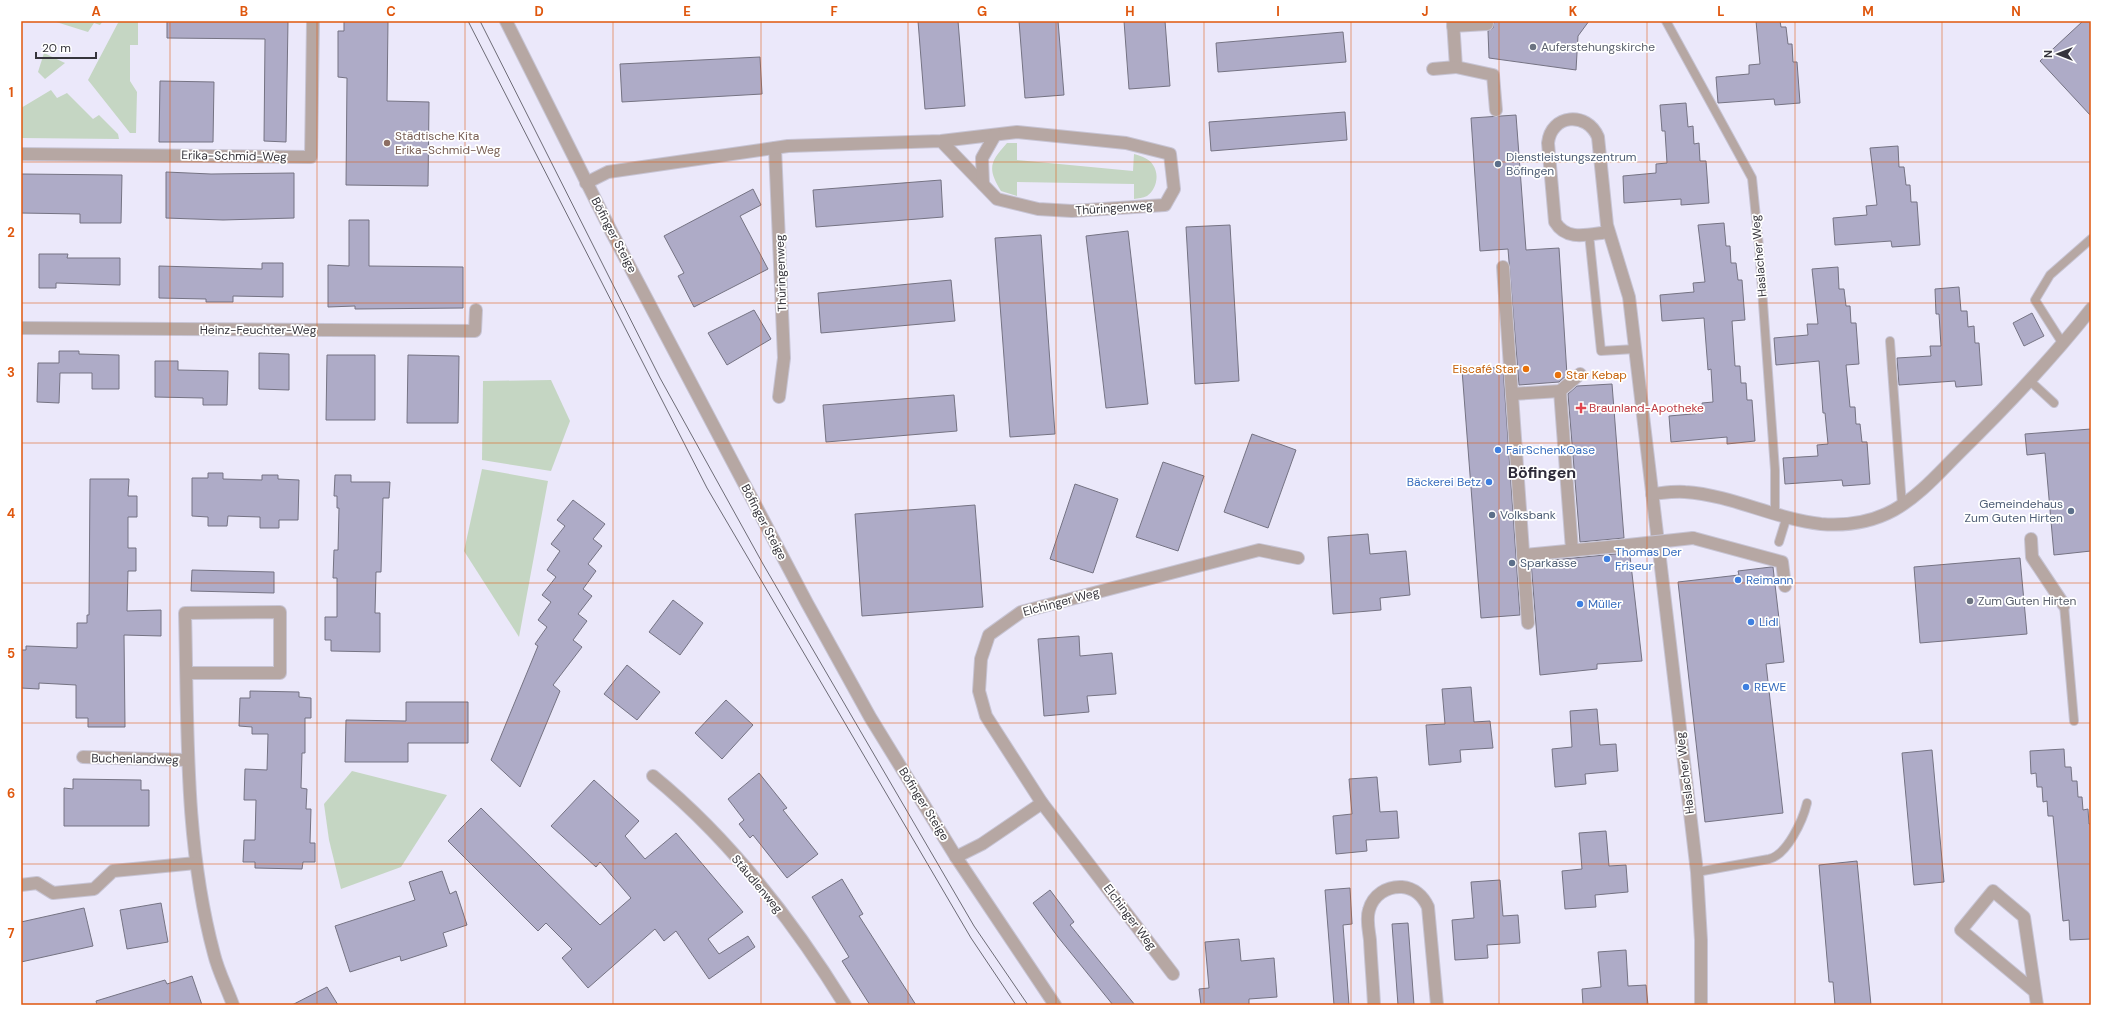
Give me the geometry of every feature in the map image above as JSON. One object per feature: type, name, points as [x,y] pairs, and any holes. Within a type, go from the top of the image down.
[{"type":"street","name":"Erika-Schmid-Weg","points":[[21,154],[312,157],[313,21]]},
{"type":"street","name":"Böfinger Steige","points":[[506,21],[586,183],[811,609],[870,717],[956,857],[1055,1005]]},
{"type":"street","points":[[1456,67],[1453,24],[1487,24]]},
{"type":"street","points":[[1433,69],[1456,67],[1493,75],[1496,110]]},
{"type":"street","name":"Haslacher Weg","points":[[1609,232],[1574,236],[1566,234],[1554,218],[1548,140],[1556,125],[1570,118],[1586,122],[1594,129],[1598,137],[1609,232],[1628,290],[1697,872],[1701,933],[1701,1005]]},
{"type":"street","name":"Thüringenweg","points":[[586,183],[608,172],[775,148],[851,143],[941,141],[1017,132],[1126,143],[1170,154],[1174,189],[1165,205],[1072,211],[1038,209],[997,200],[941,141]]},
{"type":"street","points":[[983,184],[982,158],[995,135]]},
{"type":"street","name":"Thüringenweg","points":[[775,148],[784,358],[779,397]]},
{"type":"street","points":[[1503,267],[1528,623]]},
{"type":"street","name":"Heinz-Feuchter-Weg","points":[[21,328],[475,331],[476,310]]},
{"type":"street","points":[[1652,494],[1674,492],[1698,494],[1823,524],[1855,523],[1876,518],[1902,505],[1931,481],[2030,381],[2091,310]]},
{"type":"street","points":[[1512,394],[1560,391],[1580,374]]},
{"type":"street","points":[[1560,391],[1572,550]]},
{"type":"street","points":[[1523,555],[1693,538],[1782,562],[1785,586]]},
{"type":"street","points":[[2031,539],[2032,557],[2064,605]]},
{"type":"street","name":"Elchinger Weg","points":[[1173,974],[1042,803],[986,716],[979,691],[981,659],[989,635],[1021,612],[1259,550],[1298,558]]},
{"type":"street","name":"Buchenlandweg","points":[[187,673],[280,673],[280,612],[185,613],[187,760],[196,863],[214,955],[233,1005]]},
{"type":"street","name":"Buchenlandweg","points":[[83,757],[187,760]]},
{"type":"street","name":"Stäudlenweg","points":[[653,776],[697,814],[757,882],[817,960],[845,1005]]},
{"type":"street","points":[[956,857],[982,844],[1042,803]]},
{"type":"street","points":[[21,885],[37,883],[53,893],[94,889],[113,871],[196,863]]},
{"type":"street","points":[[1374,1005],[1369,911],[1375,898],[1383,892],[1402,887],[1411,889],[1419,895],[1428,907],[1437,1005]]},
{"type":"street","points":[[2034,991],[1961,930],[1993,891],[2024,917],[2037,1005]]},
{"type":"lane","name":"Haslacher Weg","points":[[1666,21],[1752,178],[1759,247],[1775,470],[1775,513]]},
{"type":"lane","points":[[1589,234],[1601,351],[1635,349]]},
{"type":"lane","points":[[2062,344],[2035,300],[2050,275],[2091,239]]},
{"type":"lane","points":[[1890,341],[1902,505]]},
{"type":"lane","points":[[2030,381],[2054,403]]},
{"type":"lane","points":[[1779,542],[1787,516]]},
{"type":"lane","points":[[2064,605],[2074,721]]},
{"type":"lane","points":[[1697,872],[1772,858],[1778,855],[1796,830],[1806,803]]},
{"type":"green space","points":[[53,21],[103,21],[100,25],[94,23],[88,32]]},
{"type":"green space","points":[[119,21],[138,21],[138,45],[130,45],[130,81],[137,92],[136,133],[130,133],[88,80]]},
{"type":"green space","points":[[44,53],[65,63],[45,79],[38,72]]},
{"type":"green space","points":[[51,90],[57,98],[67,93],[93,119],[99,115],[118,134],[119,139],[21,138],[21,108]]},
{"type":"green space","points":[[1007,143],[1017,143],[1017,160],[1133,171],[1134,154],[1145,158],[1152,163],[1157,178],[1155,186],[1147,196],[1134,199],[1134,184],[1017,182],[1017,196],[1001,191],[992,171],[994,160]]},
{"type":"green space","points":[[551,380],[570,421],[551,471],[482,460],[483,381]]},
{"type":"green space","points":[[482,469],[548,481],[519,637],[464,551]]},
{"type":"green space","points":[[352,771],[447,795],[401,867],[341,889],[329,840],[324,804]]},
{"type":"building","points":[[167,21],[288,21],[286,142],[264,141],[265,39],[167,38]]},
{"type":"building","name":"Städtische Kita Erika-Schmid-Weg","points":[[344,21],[388,21],[387,101],[429,102],[428,186],[346,185],[347,78],[338,77],[338,31],[344,31]]},
{"type":"building","points":[[918,21],[958,21],[965,106],[925,109]]},
{"type":"building","points":[[1019,21],[1058,21],[1064,95],[1025,98]]},
{"type":"building","points":[[1124,21],[1165,21],[1170,86],[1129,89]]},
{"type":"building","name":"Auferstehungskirche","points":[[1494,21],[1589,21],[1578,36],[1576,70],[1489,58],[1488,31],[1493,28]]},
{"type":"building","points":[[1756,21],[1780,21],[1781,27],[1786,27],[1788,44],[1792,44],[1793,62],[1797,62],[1800,103],[1775,105],[1774,99],[1718,103],[1716,77],[1749,74],[1749,65],[1760,64]]},
{"type":"building","points":[[2083,21],[2091,21],[2091,116],[2040,61]]},
{"type":"building","points":[[1343,32],[1346,62],[1218,72],[1216,43]]},
{"type":"building","points":[[760,57],[762,94],[622,102],[620,64]]},
{"type":"building","points":[[160,81],[214,82],[213,142],[159,142]]},
{"type":"building","points":[[1686,103],[1688,127],[1693,126],[1694,144],[1699,143],[1700,161],[1706,161],[1709,203],[1681,205],[1681,199],[1624,203],[1623,176],[1656,173],[1656,164],[1667,163],[1665,131],[1662,131],[1660,105]]},
{"type":"building","points":[[1345,112],[1347,140],[1211,151],[1209,122]]},
{"type":"building","points":[[1516,115],[1526,250],[1559,248],[1567,375],[1559,382],[1519,385],[1508,249],[1480,251],[1471,118]]},
{"type":"building","points":[[1898,146],[1899,167],[1904,167],[1906,185],[1910,185],[1911,202],[1917,202],[1920,245],[1892,247],[1891,241],[1835,245],[1833,218],[1867,215],[1866,206],[1877,205],[1870,148]]},
{"type":"building","points":[[166,172],[211,174],[294,173],[294,218],[223,220],[166,218]]},
{"type":"building","points":[[21,174],[122,175],[121,223],[80,223],[80,214],[21,213]]},
{"type":"building","points":[[941,180],[943,217],[816,227],[813,190]]},
{"type":"building","points":[[753,189],[761,205],[740,216],[768,269],[694,307],[678,276],[684,273],[664,236]]},
{"type":"building","points":[[349,220],[369,220],[369,266],[463,267],[463,308],[355,309],[355,306],[328,307],[328,265],[349,266]]},
{"type":"building","points":[[1724,223],[1726,246],[1730,246],[1731,263],[1736,263],[1738,280],[1742,280],[1745,320],[1732,321],[1735,366],[1740,366],[1741,383],[1746,383],[1747,400],[1752,400],[1755,441],[1727,444],[1727,437],[1671,442],[1669,416],[1703,413],[1702,403],[1713,402],[1711,369],[1708,370],[1704,318],[1662,321],[1660,295],[1694,292],[1693,283],[1705,282],[1698,225]]},
{"type":"building","points":[[1230,225],[1239,381],[1195,384],[1186,227]]},
{"type":"building","points":[[1128,231],[1148,404],[1106,408],[1086,236]]},
{"type":"building","points":[[1041,235],[1055,434],[1010,437],[995,238]]},
{"type":"building","points":[[39,254],[68,254],[67,258],[120,258],[120,285],[56,283],[56,288],[39,288]]},
{"type":"building","points":[[262,263],[283,263],[283,297],[233,296],[233,302],[206,302],[206,299],[159,298],[159,266],[262,269]]},
{"type":"building","points":[[1838,267],[1839,289],[1844,289],[1846,306],[1850,306],[1851,323],[1856,323],[1859,364],[1846,365],[1850,407],[1855,407],[1856,424],[1860,424],[1862,442],[1867,442],[1870,484],[1843,486],[1842,480],[1785,484],[1783,458],[1818,456],[1817,445],[1828,444],[1825,413],[1823,413],[1819,361],[1776,365],[1774,338],[1808,335],[1807,324],[1818,324],[1812,269]]},
{"type":"building","points":[[951,280],[955,321],[821,333],[818,293]]},
{"type":"building","points":[[1959,287],[1961,311],[1967,311],[1968,327],[1974,326],[1975,343],[1979,343],[1982,385],[1956,387],[1955,381],[1899,385],[1897,358],[1931,356],[1930,346],[1941,346],[1939,314],[1936,314],[1935,289]]},
{"type":"building","points":[[754,310],[771,339],[727,365],[708,333]]},
{"type":"building","points":[[2032,313],[2044,336],[2024,346],[2013,323]]},
{"type":"building","points":[[59,351],[79,351],[79,354],[119,355],[119,389],[92,389],[92,373],[60,373],[59,403],[37,402],[38,363],[59,363]]},
{"type":"building","points":[[259,353],[289,354],[289,390],[259,389]]},
{"type":"building","points":[[327,355],[375,355],[375,420],[326,420]]},
{"type":"building","points":[[408,355],[459,356],[458,423],[407,423]]},
{"type":"building","points":[[155,361],[178,361],[178,370],[228,371],[227,405],[203,405],[203,398],[155,397]]},
{"type":"building","points":[[1503,367],[1520,615],[1481,618],[1462,370]]},
{"type":"building","points":[[1612,384],[1624,538],[1580,542],[1568,394],[1577,386]]},
{"type":"building","points":[[954,395],[957,431],[826,442],[823,405]]},
{"type":"building","name":"Gemeindehaus Zum Guten Hirten","points":[[2091,429],[2091,551],[2054,555],[2045,453],[2027,455],[2025,434]]},
{"type":"building","points":[[1252,434],[1296,450],[1268,528],[1224,512]]},
{"type":"building","points":[[1163,462],[1204,476],[1178,551],[1136,537]]},
{"type":"building","points":[[208,473],[223,473],[223,479],[262,480],[262,475],[278,475],[278,479],[299,480],[298,520],[279,520],[279,528],[260,528],[260,517],[228,516],[227,526],[208,526],[208,517],[192,516],[192,478],[208,478]]},
{"type":"building","points":[[335,475],[351,475],[351,482],[390,482],[389,498],[383,498],[381,572],[376,572],[375,613],[380,613],[380,652],[331,651],[331,640],[325,640],[325,617],[337,617],[337,578],[333,578],[334,550],[338,550],[339,508],[337,508],[337,496],[334,496]]},
{"type":"building","points":[[90,479],[129,479],[128,496],[137,496],[137,517],[128,517],[128,548],[136,548],[136,571],[128,571],[127,611],[161,610],[161,636],[124,635],[125,727],[88,727],[88,718],[76,718],[76,685],[39,683],[39,689],[21,688],[21,650],[26,650],[26,646],[77,648],[77,623],[87,623],[87,615],[89,615]]},
{"type":"building","points":[[1075,484],[1118,499],[1093,573],[1050,559]]},
{"type":"building","points":[[573,500],[605,524],[593,539],[602,546],[588,564],[596,571],[583,589],[592,596],[578,614],[587,621],[573,640],[582,647],[553,685],[560,691],[520,787],[491,760],[538,646],[535,644],[547,627],[538,620],[551,602],[542,595],[556,577],[547,570],[560,551],[551,544],[565,526],[557,520]]},
{"type":"building","points":[[975,505],[983,607],[862,616],[855,514]]},
{"type":"building","points":[[1368,534],[1370,554],[1406,551],[1410,595],[1380,598],[1381,610],[1333,614],[1328,537]]},
{"type":"building","points":[[1626,553],[1626,557],[1630,556],[1642,661],[1597,664],[1597,669],[1540,675],[1531,562]]},
{"type":"building","name":"Zum Guten Hirten","points":[[2020,558],[2027,634],[1920,643],[1914,567]]},
{"type":"building","points":[[1773,567],[1784,662],[1766,664],[1783,813],[1705,822],[1678,582],[1739,575],[1738,571]]},
{"type":"building","points":[[192,570],[274,572],[274,593],[191,591]]},
{"type":"building","points":[[673,600],[703,623],[680,655],[649,632]]},
{"type":"building","points":[[1079,636],[1080,656],[1112,653],[1116,694],[1087,696],[1089,712],[1044,716],[1038,639]]},
{"type":"building","points":[[627,665],[660,692],[637,720],[604,694]]},
{"type":"building","points":[[1471,687],[1474,722],[1490,721],[1493,748],[1460,750],[1461,762],[1429,765],[1426,725],[1445,724],[1442,689]]},
{"type":"building","points":[[250,691],[299,692],[299,697],[311,698],[311,718],[305,718],[305,753],[302,753],[301,788],[307,789],[306,809],[311,809],[310,843],[315,843],[315,862],[303,862],[302,869],[255,868],[255,862],[243,862],[244,840],[255,840],[256,800],[244,800],[245,769],[267,770],[268,734],[252,734],[252,727],[239,726],[240,698],[250,698]]},
{"type":"building","points":[[726,700],[753,725],[722,759],[695,733]]},
{"type":"building","points":[[406,702],[468,702],[468,743],[408,743],[408,762],[345,762],[346,720],[406,721]]},
{"type":"building","points":[[1597,709],[1600,745],[1616,744],[1618,771],[1585,774],[1586,784],[1555,787],[1552,749],[1572,747],[1570,711]]},
{"type":"building","points":[[2064,749],[2065,767],[2071,767],[2072,781],[2077,781],[2078,797],[2082,797],[2083,810],[2088,809],[2089,824],[2091,824],[2091,939],[2070,940],[2069,920],[2063,921],[2053,816],[2048,816],[2047,801],[2043,802],[2042,787],[2037,787],[2036,773],[2031,774],[2030,751]]},
{"type":"building","points":[[1932,750],[1944,882],[1914,885],[1902,753]]},
{"type":"building","points":[[759,773],[787,808],[783,810],[818,854],[787,878],[753,835],[750,838],[739,824],[744,820],[728,799]]},
{"type":"building","points":[[1377,777],[1380,812],[1397,811],[1399,838],[1366,840],[1367,851],[1336,854],[1333,816],[1352,814],[1349,779]]},
{"type":"building","points":[[73,779],[141,780],[141,790],[149,790],[149,826],[64,826],[64,788],[73,789]]},
{"type":"building","points":[[594,780],[639,821],[625,836],[645,859],[676,833],[743,912],[708,939],[719,954],[748,936],[755,947],[709,979],[676,931],[664,941],[655,929],[588,988],[562,958],[572,949],[546,923],[538,931],[448,841],[481,808],[600,925],[631,898],[600,862],[596,867],[551,826]]},
{"type":"building","points":[[1606,831],[1609,866],[1626,865],[1628,892],[1595,895],[1596,907],[1565,909],[1562,871],[1582,869],[1579,833]]},
{"type":"building","points":[[1857,861],[1871,1005],[1835,1005],[1833,982],[1829,982],[1819,865]]},
{"type":"building","points":[[442,871],[450,894],[456,891],[467,925],[443,933],[447,946],[401,961],[400,956],[350,972],[335,926],[415,900],[409,882]]},
{"type":"building","points":[[842,879],[863,914],[859,916],[916,1005],[870,1005],[842,961],[849,957],[812,897]]},
{"type":"building","points":[[1500,880],[1503,916],[1518,915],[1520,943],[1487,945],[1488,958],[1455,960],[1452,920],[1474,918],[1471,882]]},
{"type":"building","points":[[1350,888],[1352,924],[1343,925],[1349,1005],[1334,1005],[1325,890]]},
{"type":"building","points":[[1050,890],[1074,922],[1070,925],[1135,1005],[1113,1005],[1058,937],[1033,903]]},
{"type":"building","points":[[161,903],[168,942],[127,949],[120,910]]},
{"type":"building","points":[[84,908],[93,946],[21,962],[21,922]]},
{"type":"building","points":[[1408,923],[1414,1005],[1398,1005],[1392,924]]},
{"type":"building","points":[[1239,939],[1241,961],[1274,958],[1277,997],[1249,999],[1249,1005],[1201,1005],[1199,989],[1209,988],[1205,942]]},
{"type":"building","points":[[1626,950],[1628,986],[1646,985],[1648,1005],[1583,1005],[1582,989],[1601,987],[1598,952]]},
{"type":"building","points":[[192,976],[202,1005],[97,1005],[96,1001],[165,980],[167,984]]},
{"type":"building","points":[[327,987],[338,1005],[292,1005]]},
{"type":"tram line","points":[[468,21],[707,488],[971,938],[1016,1005]]},
{"type":"tram line","points":[[480,21],[660,378],[763,564],[974,926],[1028,1005]]},
{"type":"place","name":"Auferstehungskirche","points":[[1533,47]]},
{"type":"place","name":"Städtische Kita Erika-Schmid-Weg","points":[[387,143]]},
{"type":"place","name":"Dienstleistungszentrum Böfingen","points":[[1498,164]]},
{"type":"place","name":"Eiscafé Star","points":[[1526,369]]},
{"type":"place","name":"Star Kebap","points":[[1558,375]]},
{"type":"place","name":"Braunland-Apotheke","points":[[1581,408]]},
{"type":"place","name":"FairSchenkOase","points":[[1498,450]]},
{"type":"place","name":"Bäckerei Betz","points":[[1489,482]]},
{"type":"place","name":"Gemeindehaus Zum Guten Hirten","points":[[2071,511]]},
{"type":"place","name":"Volksbank","points":[[1492,515]]},
{"type":"place","name":"Thomas Der Friseur","points":[[1607,559]]},
{"type":"place","name":"Sparkasse","points":[[1512,563]]},
{"type":"place","name":"Reimann","points":[[1738,580]]},
{"type":"place","name":"Zum Guten Hirten","points":[[1970,601]]},
{"type":"place","name":"Müller","points":[[1580,604]]},
{"type":"place","name":"Lidl","points":[[1751,622]]},
{"type":"place","name":"REWE","points":[[1746,687]]},
{"type":"district","name":"Böfingen","points":[[1542,472]]}]
